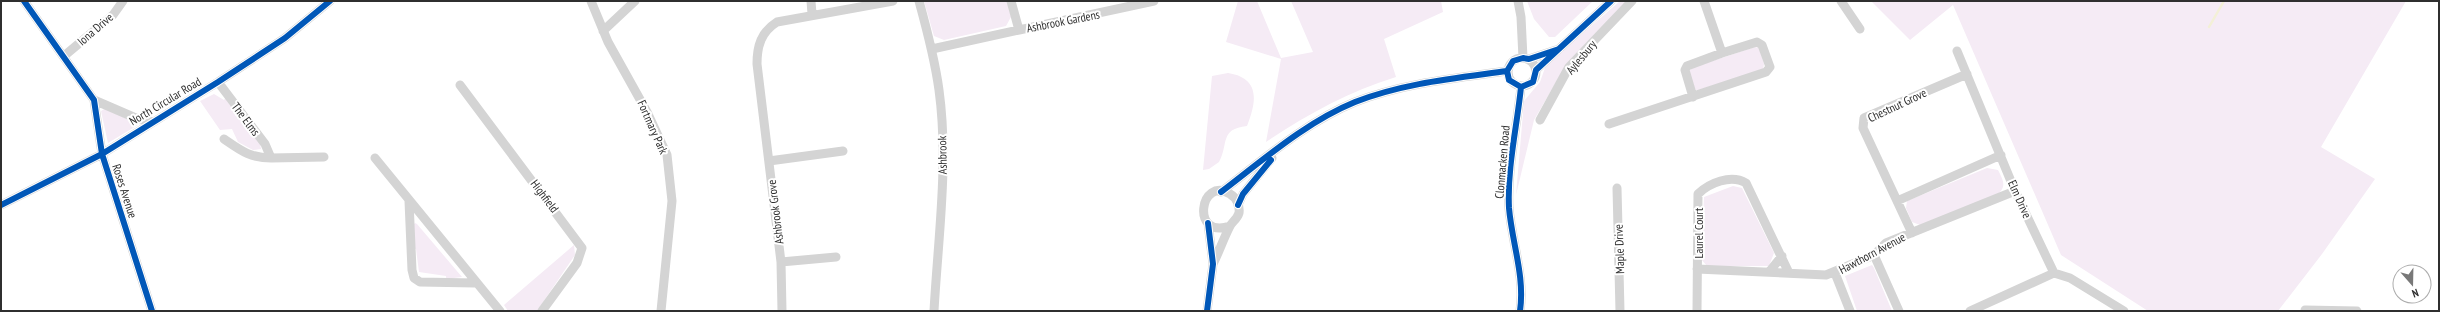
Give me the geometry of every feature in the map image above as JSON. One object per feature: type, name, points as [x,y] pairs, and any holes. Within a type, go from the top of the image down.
[{"type":"street","name":"Roses Avenue","points":[[24,1],[94,100],[102,154],[152,311]]},
{"type":"street","name":"Iona Drive","points":[[64,56],[112,15],[124,1]]},
{"type":"street","name":"North Circular Road","points":[[1,205],[102,154],[218,82],[285,38],[330,1]]},
{"type":"street","name":"Fortmary Park","points":[[590,1],[603,31],[659,135],[666,155],[672,202],[661,311]]},
{"type":"street","points":[[603,31],[635,1]]},
{"type":"street","points":[[810,1],[812,14],[893,1]]},
{"type":"street","name":"Ashbrook","points":[[919,1],[932,49],[939,91],[943,160],[934,311]]},
{"type":"street","name":"Ashbrook Gardens","points":[[1012,1],[1019,30]]},
{"type":"street","name":"Ashbrook Gardens","points":[[932,49],[1154,1]]},
{"type":"street","points":[[1518,1],[1526,58],[1536,70]]},
{"type":"street","points":[[1507,71],[1512,84],[1521,87],[1533,82],[1536,70],[1611,1]]},
{"type":"street","name":"Aylesbury","points":[[1540,120],[1570,67],[1632,1]]},
{"type":"street","points":[[1704,1],[1722,53]]},
{"type":"street","points":[[1840,1],[1860,29]]},
{"type":"street","name":"Ashbrook Grove","points":[[782,311],[781,262],[757,64],[759,43],[768,27],[777,22],[812,14]]},
{"type":"street","points":[[1609,124],[1693,97],[1766,72],[1770,67],[1762,45],[1757,42],[1687,66],[1685,70],[1693,97]]},
{"type":"street","points":[[1221,192],[1285,144],[1326,117],[1355,102],[1394,90],[1507,71],[1513,61],[1559,49]]},
{"type":"street","name":"Elm Drive","points":[[1957,51],[2015,191],[2054,273]]},
{"type":"street","name":"Chestnut Grove","points":[[1912,233],[1863,128],[1864,118],[1967,74]]},
{"type":"street","name":"The Elms","points":[[218,82],[265,144],[271,158]]},
{"type":"street","name":"Highfield","points":[[460,85],[582,248],[577,262],[542,311]]},
{"type":"street","name":"Clonmacken Road","points":[[1520,311],[1520,272],[1511,224],[1509,179],[1521,87]]},
{"type":"street","name":"North Circular Road","points":[[94,100],[138,118],[153,122]]},
{"type":"street","name":"The Elms","points":[[224,139],[245,154],[256,158],[324,157]]},
{"type":"street","points":[[1238,205],[1263,169],[1285,144]]},
{"type":"street","points":[[769,161],[843,151]]},
{"type":"street","points":[[1897,200],[2001,155]]},
{"type":"street","points":[[375,158],[475,283],[500,311]]},
{"type":"street","name":"Laurel Court","points":[[1697,311],[1698,194],[1711,185],[1734,178],[1746,183],[1782,256],[1788,273]]},
{"type":"street","name":"Maple Drive","points":[[1617,188],[1620,311]]},
{"type":"street","name":"Hawthorn Avenue","points":[[1698,269],[1826,275],[1835,273],[1874,255],[1886,243],[2015,191]]},
{"type":"street","points":[[1207,311],[1213,264],[1208,223],[1203,213],[1204,202],[1212,193],[1221,192],[1234,197],[1238,205],[1237,219],[1230,226],[1213,264]]},
{"type":"street","points":[[409,201],[412,270],[414,278],[420,282],[475,283]]},
{"type":"street","points":[[1208,223],[1219,228],[1230,226]]},
{"type":"street","points":[[1874,255],[1899,311]]},
{"type":"street","points":[[1769,272],[1782,256]]},
{"type":"street","name":"Ashbrook Grove","points":[[781,262],[836,257]]},
{"type":"street","points":[[1835,273],[1850,311]]},
{"type":"street","points":[[1970,311],[2054,273],[2070,278],[2124,311]]},
{"type":"street","points":[[2305,310],[2357,311]]},
{"type":"shaded area","points":[[924,1],[1007,1],[1011,17],[1006,26],[944,40],[934,36]]},
{"type":"shaded area","points":[[1238,1],[1257,1],[1281,58],[1313,52],[1291,1],[1441,1],[1443,12],[1384,39],[1396,77],[1361,90],[1313,113],[1266,142],[1281,59],[1226,42]]},
{"type":"shaded area","points":[[1527,1],[1593,1],[1555,37],[1549,37],[1534,19]]},
{"type":"shaded area","points":[[1620,1],[1627,1],[1566,65],[1534,120],[1516,195],[1524,101],[1540,82],[1546,65]]},
{"type":"shaded area","points":[[1871,1],[2406,1],[2321,147],[2375,179],[2322,254],[2278,311],[2148,311],[2061,255],[1953,5],[1910,40]]},
{"type":"shaded area","points":[[1755,47],[1759,48],[1764,64],[1763,70],[1700,91],[1693,89],[1689,73],[1691,68]]},
{"type":"shaded area","points":[[1228,73],[1246,80],[1251,85],[1254,100],[1253,108],[1247,126],[1232,130],[1228,134],[1219,162],[1209,169],[1203,170],[1212,76]]},
{"type":"shaded area","points":[[214,94],[224,100],[226,97],[260,144],[261,149],[253,150],[238,142],[232,129],[220,130],[200,101]]},
{"type":"shaded area","points":[[106,108],[138,125],[108,143],[101,111]]},
{"type":"shaded area","points":[[1987,168],[1998,170],[2001,177],[2003,186],[1998,194],[1923,226],[1912,222],[1906,208],[1907,201]]},
{"type":"shaded area","points":[[1733,186],[1742,188],[1774,253],[1769,266],[1707,266],[1701,259],[1704,197]]},
{"type":"shaded area","points":[[415,223],[462,277],[446,279],[446,276],[419,272],[416,249],[414,249],[413,225]]},
{"type":"shaded area","points":[[574,245],[575,255],[537,311],[508,311],[504,305]]},
{"type":"shaded area","points":[[1872,265],[1892,311],[1857,311],[1845,276]]},
{"type":"waterway","points":[[2209,27],[2224,1]]},
{"type":"cycle path","points":[[24,1],[94,100],[102,154],[152,311]]},
{"type":"cycle path","points":[[1,205],[102,154],[218,82],[285,38],[330,1]]},
{"type":"cycle path","points":[[1559,49],[1529,59],[1523,58],[1513,61],[1507,71],[1509,80],[1521,87],[1533,82],[1536,70],[1611,1]]},
{"type":"cycle path","points":[[1221,192],[1285,142],[1319,120],[1355,102],[1392,90],[1411,86],[1507,71]]},
{"type":"cycle path","points":[[1520,311],[1520,272],[1509,208],[1509,177],[1521,87]]},
{"type":"cycle path","points":[[1238,205],[1243,194],[1271,160]]},
{"type":"cycle path","points":[[1207,311],[1213,264],[1208,223]]}]
